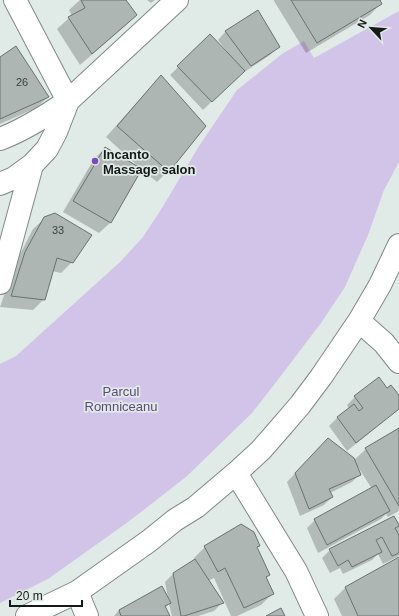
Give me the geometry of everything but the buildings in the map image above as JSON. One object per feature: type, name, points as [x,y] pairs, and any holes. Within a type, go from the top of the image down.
[{"type":"street","points":[[0,184],[14,178],[32,165],[47,149],[56,132],[68,101],[15,0]]},
{"type":"street","points":[[0,139],[27,127],[68,101],[177,0]]},
{"type":"street","points":[[0,283],[32,165]]},
{"type":"street","points":[[27,616],[77,592],[149,541],[175,520],[196,507],[261,450],[300,405],[359,321],[380,285],[399,245]]},
{"type":"street","points":[[359,321],[384,343],[399,362]]},
{"type":"street","points":[[236,473],[296,571],[317,616]]},
{"type":"street","points":[[77,592],[87,616]]},
{"type":"green space","name":"Parcul Romniceanu","points":[[399,11],[399,162],[384,190],[368,235],[345,287],[321,323],[252,413],[186,477],[128,522],[48,579],[0,603],[0,364],[16,356],[120,262],[143,237],[199,146],[237,90],[282,54],[304,41],[314,58]]},
{"type":"place","name":"Incanto Massage salon","points":[[95,161]]}]
